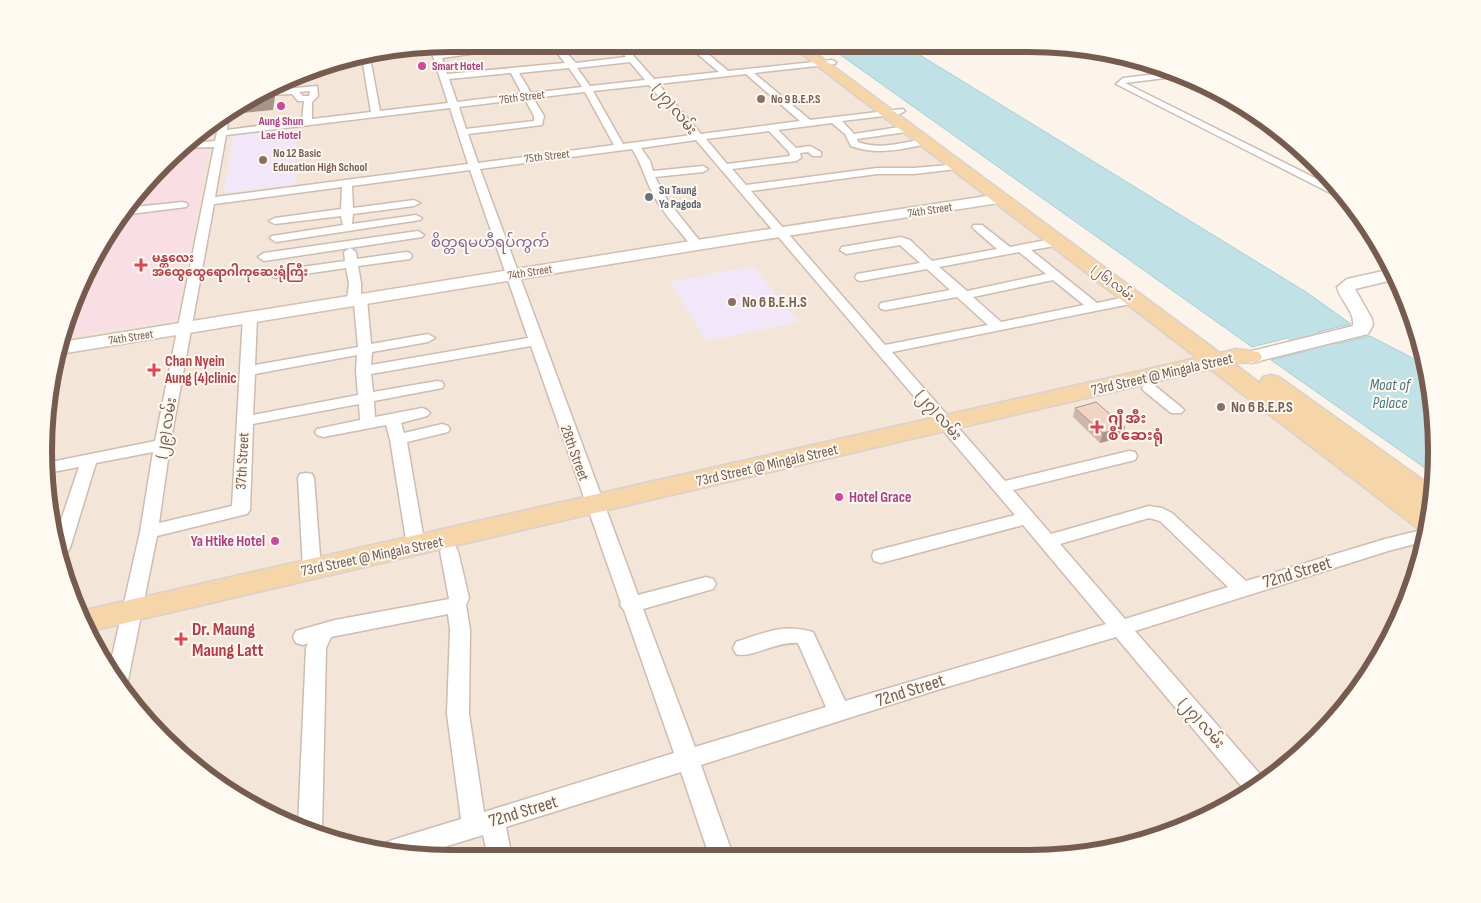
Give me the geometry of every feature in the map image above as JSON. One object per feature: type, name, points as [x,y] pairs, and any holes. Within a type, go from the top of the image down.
[{"type":"main road","name":"(၂၆) လမ်း","points":[[808,52],[827,63]]},
{"type":"main road","name":"(၂၆) လမ်း","points":[[815,52],[897,118],[1239,360],[1426,496]]},
{"type":"main road","name":"(၂၆) လမ်း","points":[[897,118],[923,142],[1134,299],[1239,360],[1423,517]]},
{"type":"main road","name":"73rd Street @ Mingala Street","points":[[951,429],[1149,388],[1239,360]]},
{"type":"main road","name":"73rd Street @ Mingala Street","points":[[96,633],[129,618],[312,569],[596,510],[951,429],[1239,360]]},
{"type":"main road","name":"73rd Street @ Mingala Street","points":[[91,621],[129,618],[449,551],[596,510]]},
{"type":"street","points":[[437,56],[470,52]]},
{"type":"street","points":[[561,52],[590,89],[620,147]]},
{"type":"street","name":"(၂၇) လမ်း","points":[[626,52],[654,82],[697,137],[1001,487],[1252,782]]},
{"type":"street","points":[[700,52],[726,74]]},
{"type":"street","name":"28th Street","points":[[436,53],[446,77],[474,166],[535,341],[719,850]]},
{"type":"street","points":[[446,77],[632,59]]},
{"type":"street","points":[[367,62],[376,115]]},
{"type":"street","name":"76th Street","points":[[199,143],[307,123],[827,63]]},
{"type":"street","points":[[463,132],[539,123],[539,116],[514,71]]},
{"type":"street","points":[[748,72],[808,123]]},
{"type":"street","points":[[1163,76],[1124,80],[1120,84],[1330,189]]},
{"type":"street","points":[[279,92],[294,91],[300,99],[312,98],[308,102],[307,123]]},
{"type":"street","points":[[852,136],[897,118]]},
{"type":"street","name":"75th Street","points":[[209,201],[834,119],[897,118]]},
{"type":"street","points":[[834,119],[852,136],[854,144],[867,149],[923,142]]},
{"type":"street","name":"(၂၉) လမ်း","points":[[119,672],[129,618],[149,532],[162,445],[223,125]]},
{"type":"street","points":[[724,167],[796,158],[794,151],[771,128]]},
{"type":"street","points":[[634,145],[645,161],[649,175],[662,201],[697,245]]},
{"type":"street","points":[[794,151],[810,149],[817,154]]},
{"type":"street","points":[[744,189],[861,173],[956,166]]},
{"type":"street","points":[[649,175],[703,169]]},
{"type":"street","points":[[861,173],[872,184]]},
{"type":"street","points":[[816,180],[824,190]]},
{"type":"street","points":[[347,183],[347,228],[350,264],[356,283],[365,350],[363,371],[368,423]]},
{"type":"street","name":"74th Street","points":[[66,347],[697,245],[1000,199]]},
{"type":"street","points":[[275,221],[414,203]]},
{"type":"street","points":[[134,210],[182,205]]},
{"type":"street","points":[[276,238],[416,218]]},
{"type":"street","points":[[978,227],[1006,250]]},
{"type":"street","points":[[264,257],[418,235]]},
{"type":"street","points":[[846,250],[906,242],[998,326]]},
{"type":"street","points":[[861,277],[1058,242]]},
{"type":"street","points":[[1021,248],[1094,307]]},
{"type":"street","points":[[277,274],[406,256]]},
{"type":"street","points":[[886,306],[1054,276]]},
{"type":"street","points":[[1239,360],[1361,330],[1363,327],[1361,314],[1348,296],[1346,287],[1353,283],[1387,276]]},
{"type":"street","points":[[882,350],[1134,299]]},
{"type":"street","name":"37th Street","points":[[149,532],[240,510],[250,318]]},
{"type":"street","points":[[246,371],[428,338]]},
{"type":"street","points":[[363,371],[535,341]]},
{"type":"street","points":[[244,421],[437,385]]},
{"type":"street","points":[[1149,388],[1176,410]]},
{"type":"street","points":[[322,432],[422,413]]},
{"type":"street","points":[[398,418],[393,422],[393,426],[398,439],[416,546]]},
{"type":"street","points":[[398,439],[442,429]]},
{"type":"street","points":[[53,467],[162,445]]},
{"type":"street","points":[[1001,487],[1129,456]]},
{"type":"street","points":[[63,542],[89,460]]},
{"type":"street","points":[[306,478],[312,569]]},
{"type":"street","points":[[1047,541],[1149,512],[1156,512],[1166,517],[1242,589]]},
{"type":"street","points":[[881,556],[1027,518]]},
{"type":"street","name":"72nd Street","points":[[406,848],[937,680],[1120,628],[1385,545],[1419,536]]},
{"type":"street","points":[[449,551],[459,598],[456,605],[460,630],[458,714],[484,824],[496,850]]},
{"type":"street","points":[[630,605],[706,584]]},
{"type":"street","points":[[310,824],[316,648],[319,637],[313,634],[456,605]]},
{"type":"street","points":[[743,648],[783,635],[796,633],[806,638],[839,712]]},
{"type":"shaded area","points":[[452,52],[811,52],[1425,503],[1415,555],[1398,604],[1387,628],[1361,673],[1312,734],[1251,783],[1206,809],[1182,820],[1133,837],[1082,847],[1056,850],[425,850],[374,843],[348,837],[299,820],[252,797],[230,783],[169,734],[120,673],[106,651],[83,604],[66,555],[60,529],[53,478],[52,452],[53,425],[60,374],[66,348],[83,299],[106,252],[120,230],[169,169],[209,135],[252,106],[299,83],[348,66],[374,60],[425,53]]},
{"type":"shaded area","name":"No 12 Basic Education High School","points":[[296,128],[295,184],[224,193],[233,136]]},
{"type":"shaded area","name":"မန္တလေး အထွေထွေရောဂါကုဆေးရုံကြီး","points":[[209,135],[198,211],[176,319],[70,337],[94,275],[120,230],[169,169]]},
{"type":"shaded area","name":"No 6 B.E.H.S","points":[[753,266],[799,322],[706,341],[670,282]]},
{"type":"water","name":"Moat of Palace","points":[[836,52],[915,52],[1306,292],[1351,324],[1318,332],[1337,344],[1370,336],[1418,361],[1428,425],[1428,470],[1271,360],[1306,351],[1288,338],[1252,347]]},
{"type":"building","points":[[1096,402],[1125,427],[1103,433],[1075,408]]},
{"type":"place","name":"Smart Hotel","points":[[422,66]]},
{"type":"place","name":"No 9 B.E.P.S","points":[[761,99]]},
{"type":"place","name":"Aung Shun Lae Hotel","points":[[281,106]]},
{"type":"place","name":"No 12 Basic Education High School","points":[[263,160]]},
{"type":"place","name":"Su Taung Ya Pagoda","points":[[649,197]]},
{"type":"place","name":"မန္တလေး အထွေထွေရောဂါကုဆေးရုံကြီး","points":[[141,265]]},
{"type":"place","name":"No 6 B.E.H.S","points":[[732,302]]},
{"type":"place","name":"Chan Nyein Aung (4)clinic","points":[[154,370]]},
{"type":"place","name":"No 6 B.E.P.S","points":[[1221,407]]},
{"type":"place","name":"ဂျီ အီး စီ ဆေးရုံ","points":[[1097,427]]},
{"type":"place","name":"Hotel Grace","points":[[839,497]]},
{"type":"place","name":"Ya Htike Hotel","points":[[275,541]]},
{"type":"place","name":"Dr. Maung Maung Latt","points":[[181,639]]},
{"type":"district","name":"စိတ္တရမဟီရပ်ကွက်","points":[[490,242]]}]
